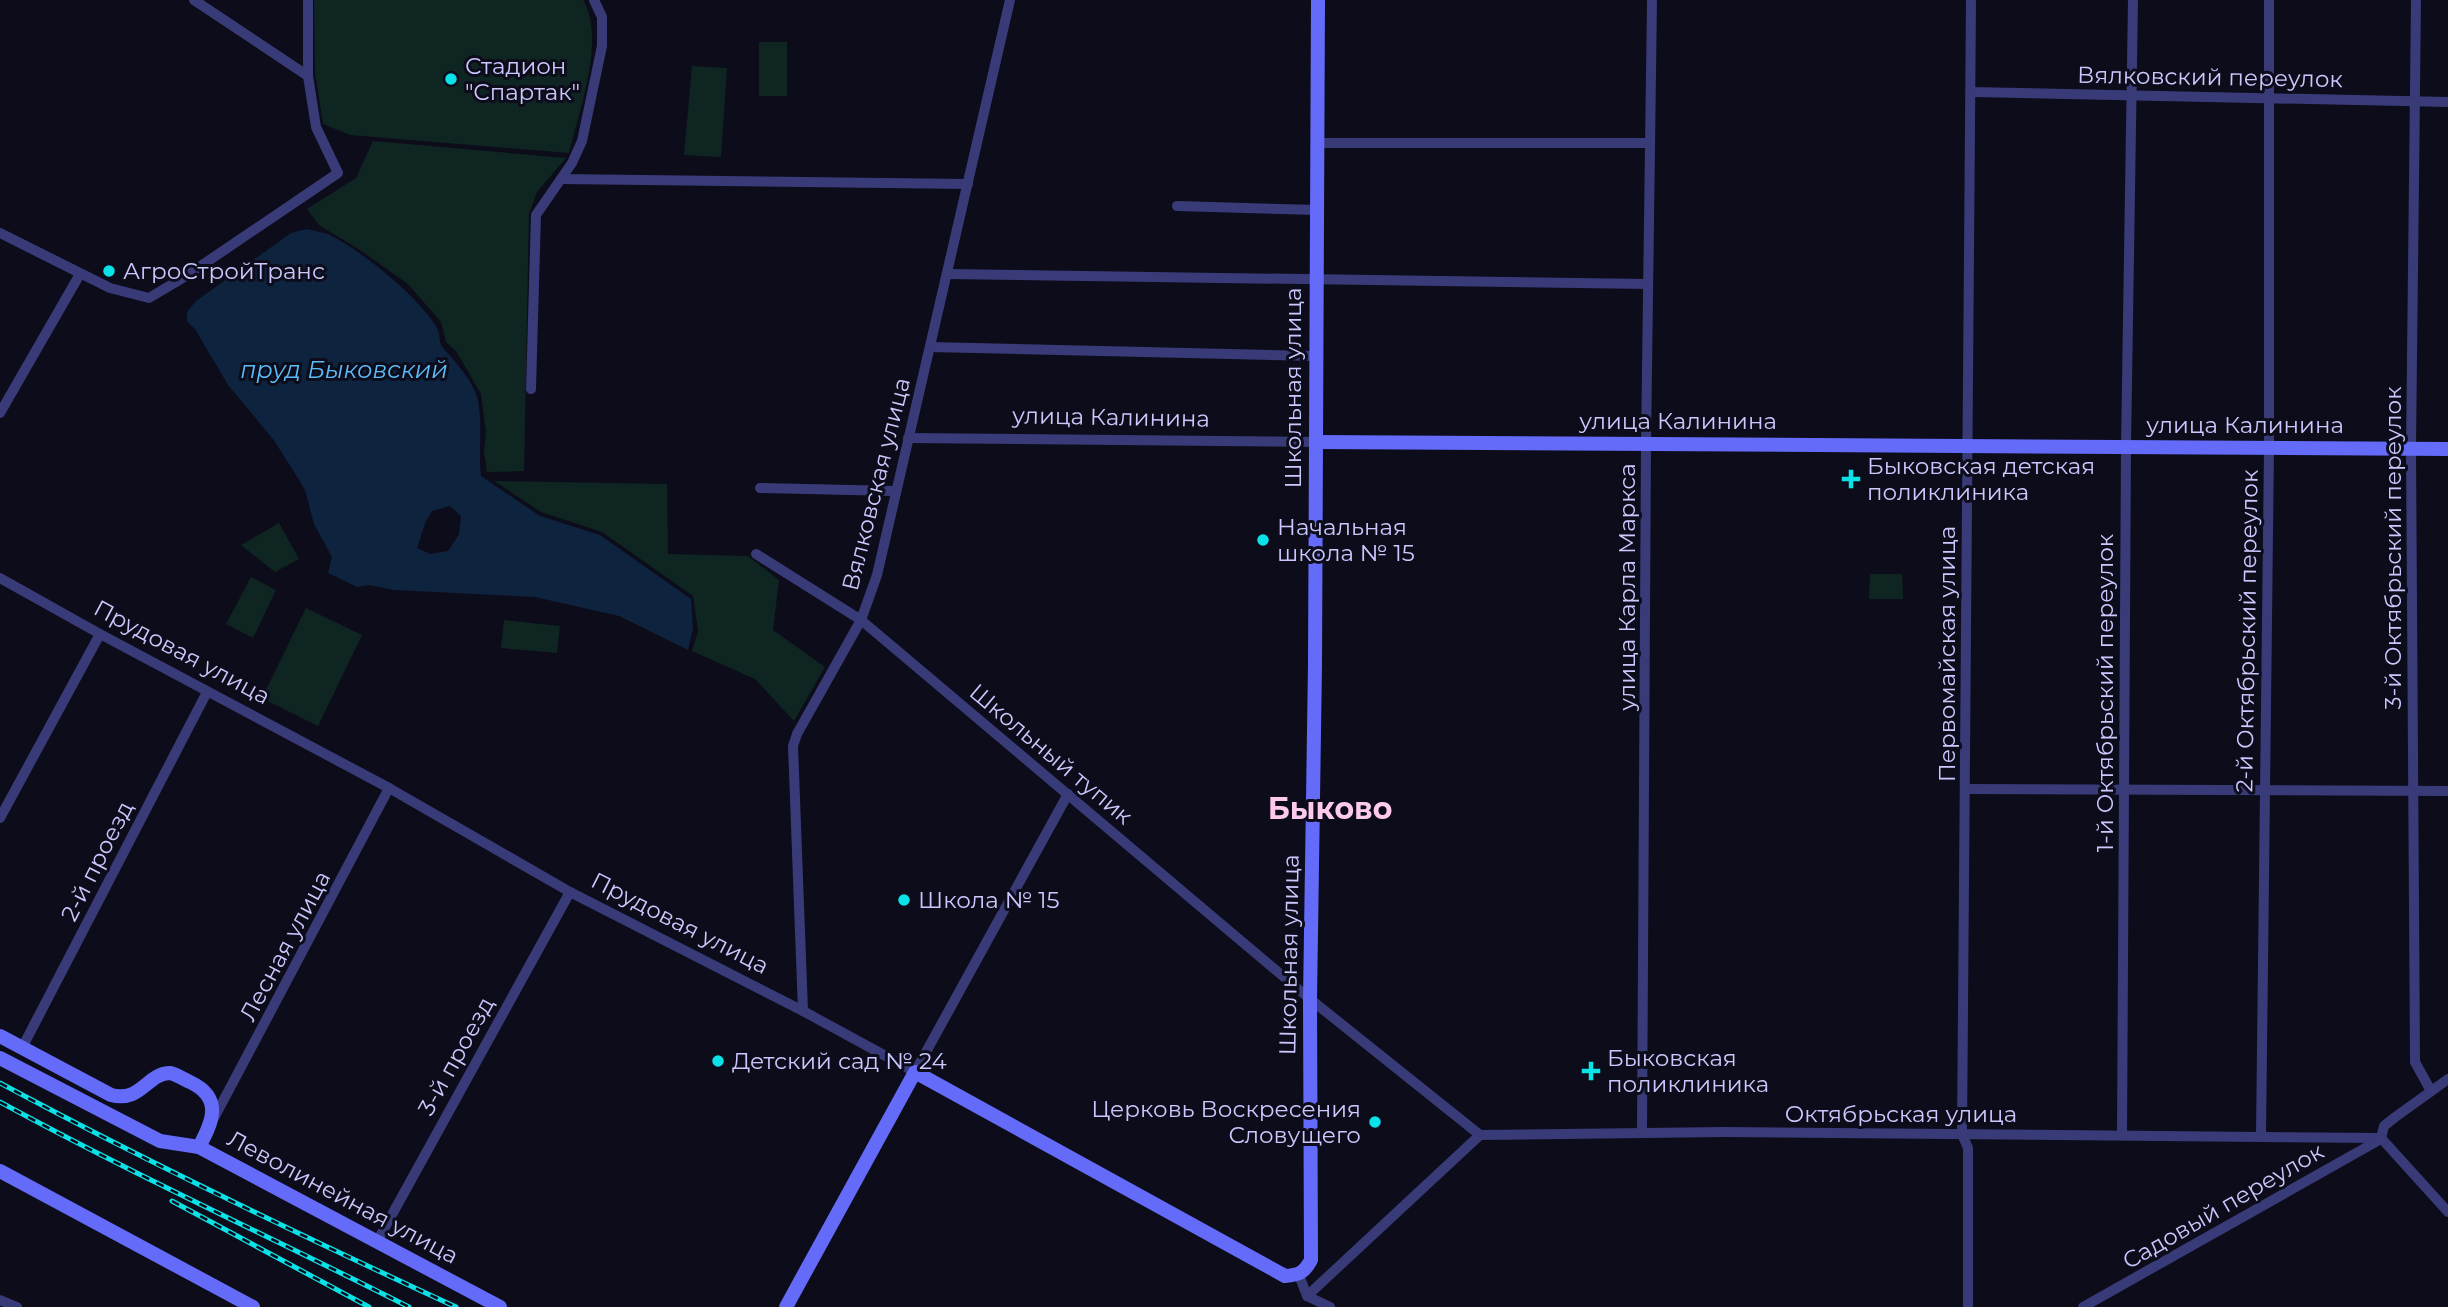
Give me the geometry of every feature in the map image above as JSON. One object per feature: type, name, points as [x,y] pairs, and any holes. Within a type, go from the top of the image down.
[{"type":"main road","name":"Школьная улица","points":[[1299,1275],[1306,1270],[1311,1260],[1310,999],[1315,665],[1318,0]]},
{"type":"main road","name":"улица Калинина","points":[[1316,442],[2448,449]]},
{"type":"main road","name":"Леволинейная улица","points":[[0,1036],[111,1095],[131,1096],[159,1076],[171,1073],[197,1085],[210,1103],[213,1121],[199,1147],[500,1307]]},
{"type":"main road","points":[[0,1058],[160,1141],[199,1147]]},
{"type":"main road","name":"Прудовая улица","points":[[915,1072],[1285,1276],[1299,1275]]},
{"type":"main road","points":[[786,1307],[915,1072]]},
{"type":"main road","points":[[0,1171],[253,1307]]},
{"type":"street","points":[[194,0],[308,76]]},
{"type":"street","points":[[0,233],[110,288],[149,298],[338,173],[316,127],[308,76],[308,0]]},
{"type":"street","points":[[531,389],[536,215],[572,163],[582,141],[602,46],[602,17],[594,0]]},
{"type":"street","name":"Вялковская улица","points":[[803,1011],[793,746],[797,734],[861,620],[877,575],[1010,0]]},
{"type":"street","name":"улица Карла Маркса","points":[[1642,1132],[1652,0]]},
{"type":"street","name":"Первомайская улица","points":[[1968,1307],[1968,1149],[1962,1134],[1971,0]]},
{"type":"street","name":"1-й Октябрьский переулок","points":[[2122,1134],[2126,446],[2133,0]]},
{"type":"street","name":"2-й Октябрьский переулок","points":[[2260,1135],[2269,448],[2269,0]]},
{"type":"street","name":"3-й Октябрьский переулок","points":[[2416,0],[2412,449],[2415,1062],[2431,1091]]},
{"type":"street","name":"Вялковский переулок","points":[[1970,92],[2448,102]]},
{"type":"street","points":[[1317,143],[1650,143]]},
{"type":"street","points":[[561,179],[968,184]]},
{"type":"street","points":[[1177,206],[1317,210]]},
{"type":"street","points":[[0,413],[3,401],[80,274]]},
{"type":"street","points":[[948,274],[1648,284]]},
{"type":"street","points":[[930,347],[1316,356]]},
{"type":"street","name":"улица Калинина","points":[[908,438],[1316,442]]},
{"type":"street","points":[[761,488],[896,491]]},
{"type":"street","name":"Школьный тупик","points":[[757,554],[861,620],[1310,999],[1480,1135]]},
{"type":"street","name":"Прудовая улица","points":[[0,578],[389,788],[570,892],[803,1011],[915,1072]]},
{"type":"street","points":[[0,818],[100,634]]},
{"type":"street","name":"2-й проезд","points":[[22,1048],[207,692]]},
{"type":"street","name":"Лесная улица","points":[[213,1121],[389,788]]},
{"type":"street","points":[[1965,789],[2448,790]]},
{"type":"street","points":[[915,1072],[1068,794]]},
{"type":"street","name":"3-й проезд","points":[[378,1241],[570,892]]},
{"type":"street","points":[[2448,1079],[2384,1126],[2381,1138],[2448,1212]]},
{"type":"street","name":"Октябрьская улица","points":[[1480,1135],[1642,1132],[2381,1138]]},
{"type":"street","points":[[1307,1296],[1480,1135]]},
{"type":"street","name":"Садовый переулок","points":[[2083,1307],[2381,1138]]},
{"type":"street","points":[[1299,1275],[1307,1296],[1330,1307]]},
{"type":"street","points":[[0,1300],[18,1307]]},
{"type":"green space","name":"Стадион \"Спартак\"","points":[[314,0],[583,0],[592,34],[591,54],[584,97],[569,153],[350,135],[323,124],[315,73]]},
{"type":"green space","points":[[759,42],[787,42],[787,96],[759,96]]},
{"type":"green space","points":[[692,66],[727,68],[721,157],[684,155]]},
{"type":"green space","points":[[373,141],[566,158],[537,192],[529,214],[524,471],[487,472],[481,394],[456,351],[446,342],[441,322],[408,284],[320,226],[307,209],[356,178]]},
{"type":"green space","points":[[494,481],[667,484],[668,554],[748,556],[779,580],[773,630],[825,667],[794,721],[755,679],[692,651],[698,631],[693,596],[602,532],[541,512]]},
{"type":"green space","points":[[279,523],[299,559],[275,572],[241,545]]},
{"type":"green space","points":[[1870,574],[1902,574],[1903,599],[1869,599]]},
{"type":"green space","points":[[251,577],[276,590],[253,638],[226,624]]},
{"type":"green space","points":[[306,608],[362,635],[318,726],[262,698]]},
{"type":"green space","points":[[504,620],[560,626],[557,653],[501,648]]},
{"type":"water","name":"пруд Быковский","points":[[307,229],[328,234],[341,241],[388,275],[417,302],[437,328],[441,346],[464,373],[476,394],[480,420],[481,476],[540,516],[600,535],[691,599],[693,629],[688,650],[619,616],[535,597],[394,590],[369,585],[357,587],[328,573],[332,557],[314,524],[305,490],[273,439],[228,385],[195,329],[187,321],[187,312],[196,301],[291,233]],"holes":[[[450,506],[461,516],[459,534],[448,551],[430,554],[417,548],[432,511]]]},
{"type":"railway","points":[[0,1083],[112,1142],[456,1307]]},
{"type":"railway","points":[[0,1102],[101,1155],[409,1307]]},
{"type":"railway","points":[[172,1201],[369,1307]]},
{"type":"place","name":"Стадион \"Спартак\"","points":[[451,79]]},
{"type":"place","name":"АгроСтройТранс","points":[[109,271]]},
{"type":"place","name":"Быковская детская поликлиника","points":[[1851,479]]},
{"type":"place","name":"Начальная школа № 15","points":[[1263,540]]},
{"type":"place","name":"Школа № 15","points":[[904,900]]},
{"type":"place","name":"Детский сад № 24","points":[[718,1061]]},
{"type":"place","name":"Быковская поликлиника","points":[[1591,1071]]},
{"type":"place","name":"Церковь Воскресения Словущего","points":[[1375,1122]]},
{"type":"district","name":"Быково","points":[[1330,809]]}]
